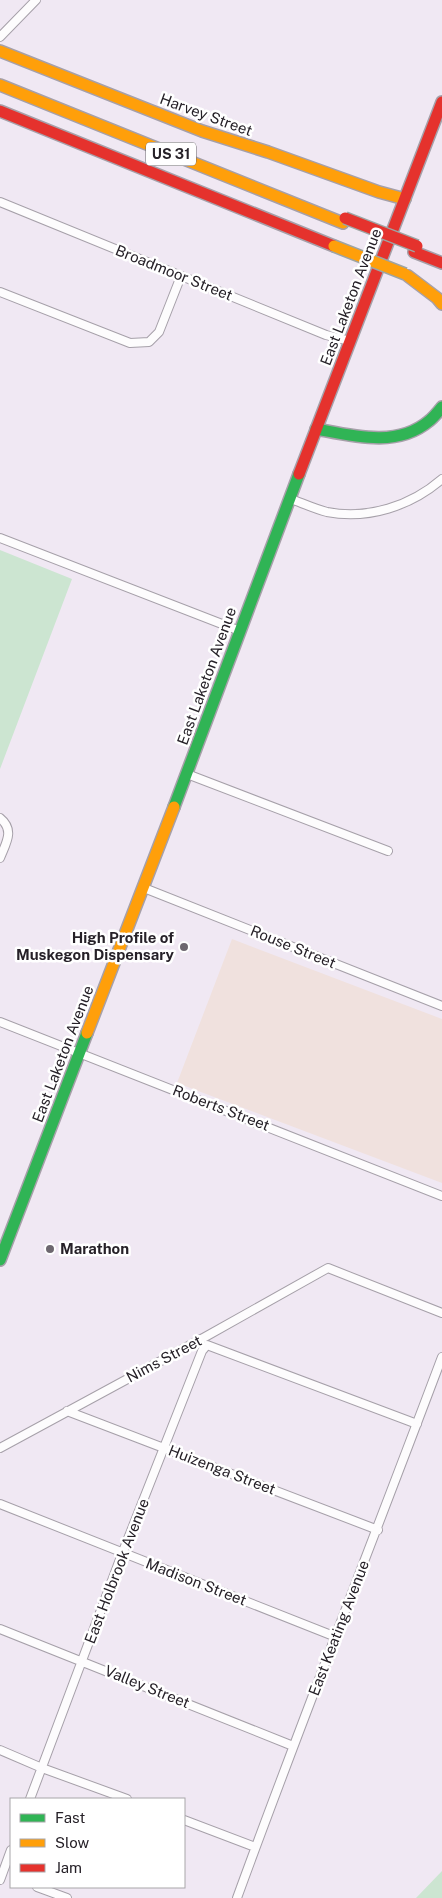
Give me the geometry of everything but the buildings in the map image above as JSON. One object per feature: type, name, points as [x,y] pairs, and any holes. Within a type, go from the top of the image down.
[{"type":"main road","name":"Harvey Street","points":[[0,51],[202,131],[277,155],[378,192],[405,199]]},
{"type":"main road","name":"US 31","points":[[0,85],[281,198],[344,220],[415,249],[442,263]]},
{"type":"main road","name":"East Laketon Avenue","points":[[0,1260],[144,888],[316,429],[442,102]]},
{"type":"main road","name":"US 31","points":[[0,111],[442,289]]},
{"type":"main road","points":[[415,249],[442,252]]},
{"type":"main road","points":[[407,275],[442,304]]},
{"type":"main road","points":[[316,429],[362,439],[396,438],[420,427],[442,407]]},
{"type":"main road","points":[[316,429],[347,441],[377,445],[414,439],[442,422]]},
{"type":"street","points":[[0,37],[36,0]]},
{"type":"street","name":"Broadmoor Street","points":[[0,202],[326,335],[350,341]]},
{"type":"street","points":[[0,292],[130,343],[149,342],[159,332],[181,276]]},
{"type":"street","points":[[291,499],[339,514],[376,512],[403,504],[423,494],[442,479]]},
{"type":"street","points":[[0,538],[240,631]]},
{"type":"street","points":[[187,774],[388,850]]},
{"type":"street","points":[[0,818],[6,823],[9,831],[0,858]]},
{"type":"street","name":"Rouse Street","points":[[144,888],[442,1006]]},
{"type":"street","name":"Roberts Street","points":[[0,1022],[442,1196]]},
{"type":"street","name":"Nims Street","points":[[0,1448],[328,1268],[442,1313]]},
{"type":"street","name":"East Holbrook Avenue","points":[[30,1798],[122,1554],[202,1351],[208,1344],[417,1424]]},
{"type":"street","name":"East Keating Avenue","points":[[236,1898],[293,1746],[378,1530],[442,1357]]},
{"type":"street","name":"Huizenga Street","points":[[67,1411],[378,1530]]},
{"type":"street","name":"Madison Street","points":[[0,1504],[122,1554],[336,1637]]},
{"type":"street","name":"Valley Street","points":[[0,1629],[293,1746]]},
{"type":"street","points":[[0,1750],[42,1768],[124,1798]]},
{"type":"street","points":[[185,1820],[255,1847]]},
{"type":"street","points":[[1,1875],[10,1852]]},
{"type":"street","points":[[40,1888],[67,1898]]},
{"type":"shaded area","points":[[232,939],[442,1019],[442,1183],[177,1083]]},
{"type":"green space","points":[[0,550],[72,579],[0,769]]},
{"type":"green space","points":[[442,1871],[442,1898],[416,1898]]},
{"type":"traffic: fast","points":[[316,429],[374,438],[403,435],[431,419],[442,407]]},
{"type":"traffic: fast","points":[[174,807],[299,474]]},
{"type":"traffic: fast","points":[[0,1260],[87,1033]]},
{"type":"traffic: slow","points":[[0,51],[202,131],[268,152],[379,192],[405,199]]},
{"type":"traffic: slow","points":[[0,85],[343,223]]},
{"type":"traffic: slow","points":[[334,246],[405,274]]},
{"type":"traffic: slow","points":[[408,276],[442,304]]},
{"type":"traffic: slow","points":[[87,1033],[174,807]]},
{"type":"traffic: jam","points":[[299,474],[442,102]]},
{"type":"traffic: jam","points":[[0,111],[334,246]]},
{"type":"traffic: jam","points":[[345,218],[417,246]]},
{"type":"traffic: jam","points":[[414,252],[442,263]]},
{"type":"place","name":"High Profile of Muskegon Dispensary","points":[[184,947]]},
{"type":"place","name":"Marathon","points":[[50,1249]]}]
